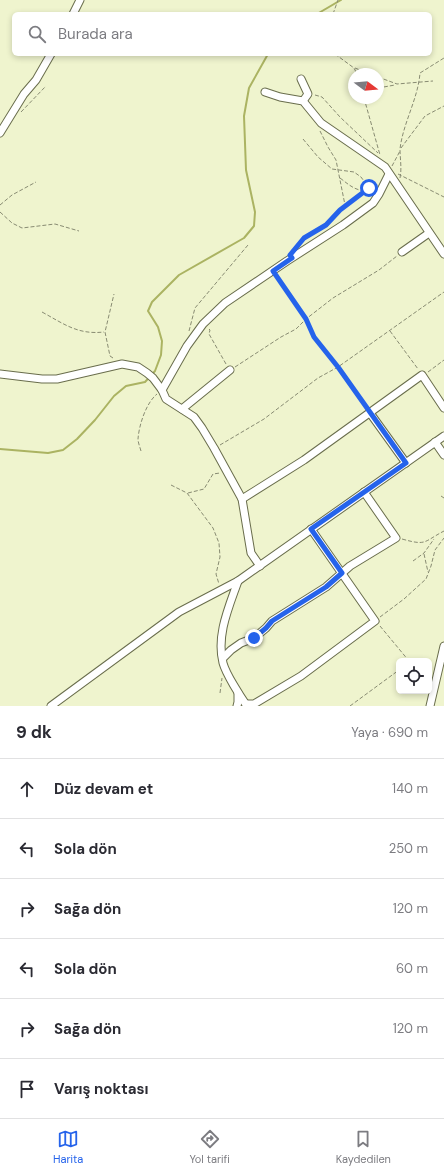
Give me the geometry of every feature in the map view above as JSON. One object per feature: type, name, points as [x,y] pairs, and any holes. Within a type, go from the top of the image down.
[{"type":"street","points":[[73,12],[80,0]]},
{"type":"street","points":[[0,133],[24,94],[36,80],[50,56]]},
{"type":"street","points":[[301,79],[308,94],[303,101]]},
{"type":"street","points":[[265,92],[280,97],[303,101],[321,123],[385,167],[444,254]]},
{"type":"street","points":[[162,390],[187,346],[203,324],[225,304],[343,225],[373,202],[379,194],[389,174]]},
{"type":"street","points":[[402,252],[429,233]]},
{"type":"street","points":[[0,374],[42,379],[56,379],[122,364],[138,367],[150,376],[162,390],[166,399],[194,417],[202,428],[242,499],[251,553],[260,566]]},
{"type":"street","points":[[182,409],[230,370]]},
{"type":"street","points":[[242,499],[304,460],[422,375],[444,408]]},
{"type":"street","points":[[370,412],[406,463]]},
{"type":"street","points":[[51,706],[180,612],[238,581],[444,436]]},
{"type":"street","points":[[435,442],[444,456]]},
{"type":"street","points":[[222,658],[241,643],[254,638],[272,621],[326,587],[342,573],[396,538],[364,492]]},
{"type":"street","points":[[238,581],[225,621],[221,646],[223,664],[246,705],[254,704],[301,676],[375,621],[311,529]]},
{"type":"street","points":[[430,706],[444,646]]},
{"type":"street","points":[[237,706],[238,691]]},
{"type":"path","points":[[334,12],[338,0]]},
{"type":"path","points":[[338,56],[354,68]]},
{"type":"path","points":[[389,174],[400,149],[405,128],[420,82],[420,73],[444,58]]},
{"type":"path","points":[[384,79],[397,84]]},
{"type":"path","points":[[384,87],[397,84],[433,81]]},
{"type":"path","points":[[11,114],[22,111],[46,86]]},
{"type":"path","points":[[308,94],[322,97],[380,156],[366,104]]},
{"type":"path","points":[[444,106],[425,116],[400,149],[401,175],[444,197]]},
{"type":"path","points":[[321,123],[320,131],[336,160],[346,206]]},
{"type":"path","points":[[302,139],[332,169],[354,172],[361,177],[369,188]]},
{"type":"path","points":[[340,177],[350,186],[365,191]]},
{"type":"path","points":[[0,206],[12,195],[36,182]]},
{"type":"path","points":[[292,258],[290,255],[304,238],[326,225],[346,206],[369,188],[384,184]]},
{"type":"path","points":[[0,212],[12,223],[22,228],[55,224],[79,231]]},
{"type":"path","points":[[189,333],[194,308],[248,245]]},
{"type":"path","points":[[203,324],[210,330],[209,334],[230,370],[296,328],[345,290],[379,270],[402,252]]},
{"type":"path","points":[[273,271],[306,319],[314,337],[338,367],[370,412]]},
{"type":"path","points":[[214,448],[247,430],[318,378],[338,367],[444,292]]},
{"type":"path","points":[[114,294],[105,332],[110,356],[122,364]]},
{"type":"path","points":[[42,312],[80,332],[105,332]]},
{"type":"path","points":[[390,330],[422,375],[444,360]]},
{"type":"path","points":[[141,451],[138,439],[144,414],[153,397],[162,390]]},
{"type":"path","points":[[187,493],[204,490],[213,474],[228,474]]},
{"type":"path","points":[[171,485],[187,493],[213,528],[219,543],[220,557],[216,574],[220,591]]},
{"type":"path","points":[[396,538],[422,543],[444,532]]},
{"type":"path","points":[[413,561],[424,553],[436,536]]},
{"type":"path","points":[[406,658],[375,621],[426,579],[435,550],[444,538]]},
{"type":"path","points":[[424,553],[428,574]]},
{"type":"path","points":[[350,706],[396,672]]},
{"type":"waterway","points":[[320,12],[341,0]]},
{"type":"waterway","points":[[0,449],[48,453],[63,450],[77,439],[95,420],[114,396],[126,386],[145,382],[155,371],[161,355],[162,341],[158,327],[148,311],[152,302],[179,275],[244,238],[254,226],[255,212],[246,170],[244,116],[249,88],[267,56]]},
{"type":"route","points":[[254,638],[272,621],[309,596],[326,587],[342,573],[311,529],[406,463],[338,367],[314,337],[306,319],[273,271],[292,258],[290,255],[304,238],[326,225],[340,210],[369,188]]}]
